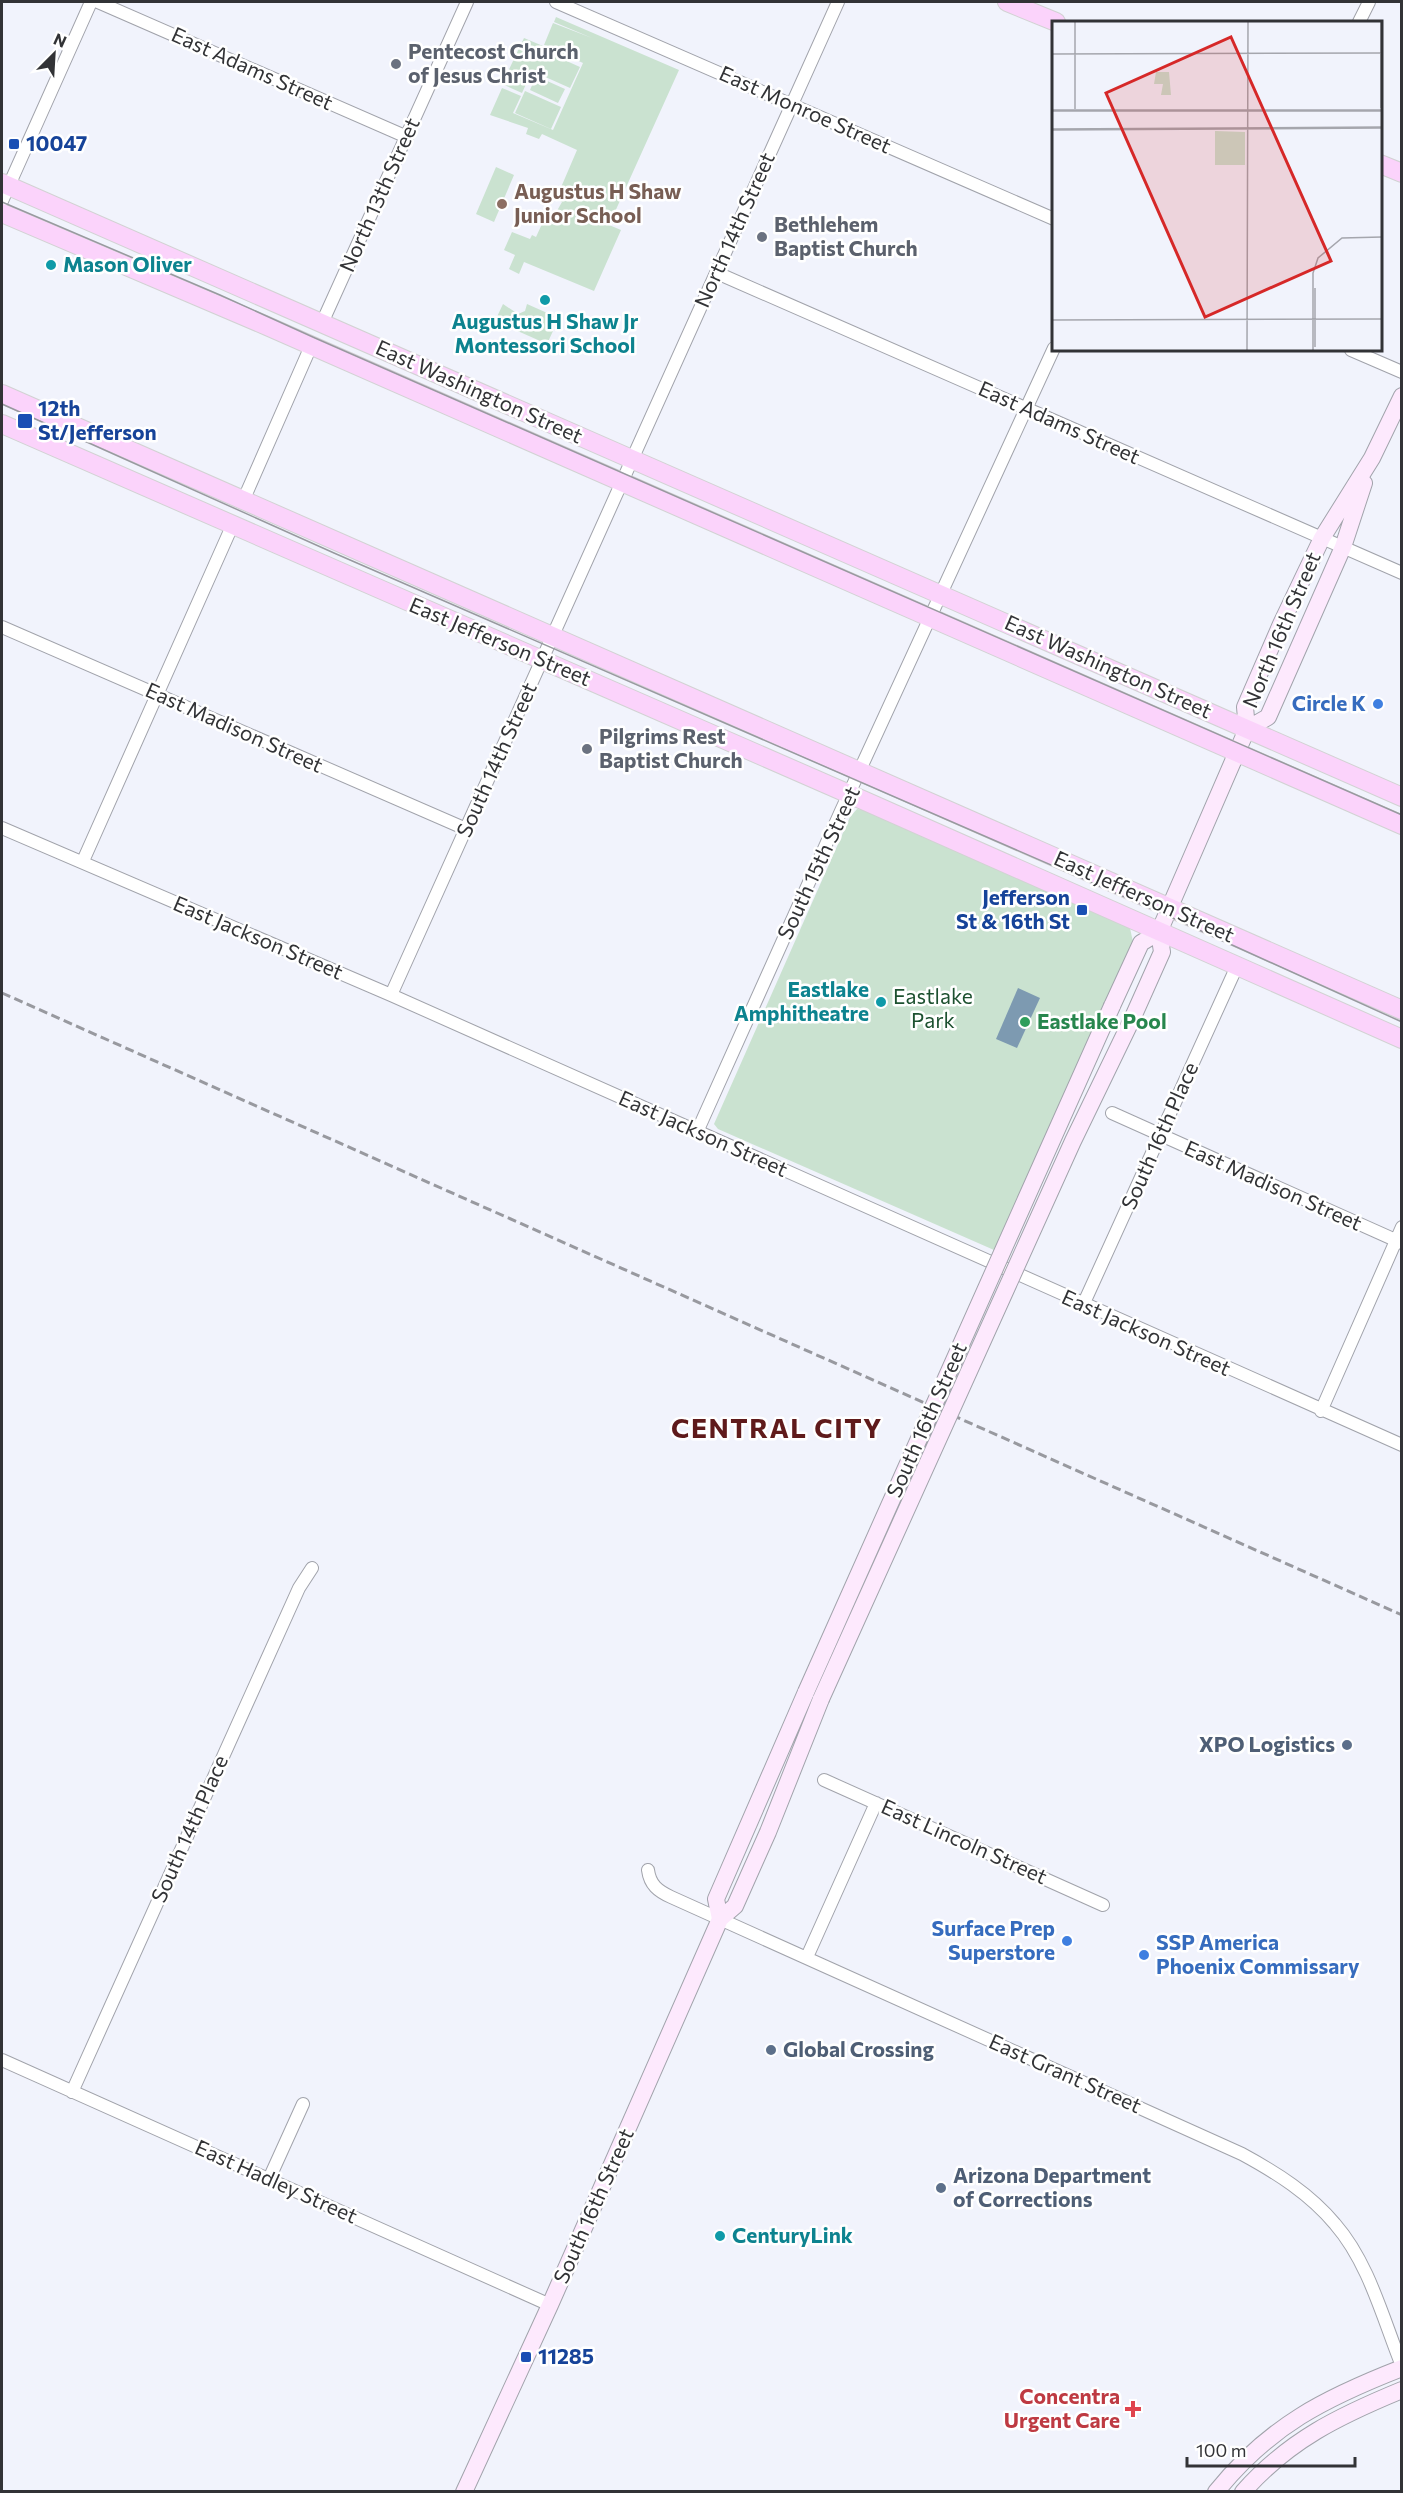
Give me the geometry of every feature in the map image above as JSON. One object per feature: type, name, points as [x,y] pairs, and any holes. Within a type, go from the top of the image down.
[{"type":"main road","points":[[1007,2],[1054,21]]},
{"type":"main road","points":[[1382,165],[1401,173]]},
{"type":"main road","name":"East Washington Street","points":[[4,190],[144,244],[1401,797]]},
{"type":"main road","name":"East Washington Street","points":[[2,213],[267,326],[1401,825]]},
{"type":"main road","name":"East Washington Street","points":[[144,244],[267,326]]},
{"type":"main road","name":"East Jefferson Street","points":[[2,394],[1401,1010]]},
{"type":"main road","name":"North 16th Street","points":[[1372,458],[1343,547],[1268,717],[1246,729],[1245,707],[1322,538],[1372,458],[1401,396]]},
{"type":"main road","name":"East Jefferson Street","points":[[2,424],[849,794],[1401,1039]]},
{"type":"main road","points":[[294,524],[393,596]]},
{"type":"main road","name":"East Washington Street","points":[[813,540],[903,605]]},
{"type":"main road","name":"South 16th Street","points":[[464,2492],[550,2305],[720,1919],[716,1899],[1162,952],[1159,932],[1246,729]]},
{"type":"main road","name":"East Jefferson Street","points":[[887,784],[998,860]]},
{"type":"main road","name":"South 16th Street","points":[[814,1695],[1112,1006],[1141,943],[1159,932]]},
{"type":"main road","points":[[1216,2492],[1259,2445],[1295,2418],[1337,2394],[1401,2367]]},
{"type":"main road","points":[[1243,2492],[1272,2462],[1318,2428],[1401,2390]]},
{"type":"street","points":[[4,190],[91,2]]},
{"type":"street","name":"East Adams Street","points":[[98,2],[407,137]]},
{"type":"street","name":"North 13th Street","points":[[322,323],[467,2]]},
{"type":"street","name":"East Monroe Street","points":[[556,2],[1052,219]]},
{"type":"street","name":"North 14th Street","points":[[631,459],[838,2]]},
{"type":"street","points":[[1360,21],[1369,2]]},
{"type":"street","name":"East Adams Street","points":[[717,273],[1401,573]]},
{"type":"street","points":[[243,501],[311,346]]},
{"type":"street","name":"South 15th Street","points":[[697,1132],[1052,350]]},
{"type":"street","points":[[1353,351],[1401,372]]},
{"type":"street","name":"South 14th Street","points":[[391,995],[631,459]]},
{"type":"street","points":[[83,861],[233,524]]},
{"type":"street","name":"East Madison Street","points":[[2,627],[466,829]]},
{"type":"street","name":"East Jackson Street","points":[[2,828],[391,995],[1401,1445]]},
{"type":"street","name":"South 16th Place","points":[[1083,1305],[1237,966]]},
{"type":"street","name":"East Madison Street","points":[[1112,1113],[1399,1242]]},
{"type":"street","points":[[1321,1411],[1399,1242],[1401,1227]]},
{"type":"street","name":"South 14th Place","points":[[72,2092],[299,1588],[312,1568]]},
{"type":"street","name":"East Lincoln Street","points":[[824,1780],[1103,1905]]},
{"type":"street","points":[[807,1957],[876,1803]]},
{"type":"street","name":"East Grant Street","points":[[648,1870],[650,1881],[661,1892],[1242,2154],[1287,2180],[1321,2210],[1348,2242],[1363,2267],[1401,2367]]},
{"type":"street","name":"East Hadley Street","points":[[2,2060],[550,2305]]},
{"type":"street","points":[[269,2179],[303,2104]]},
{"type":"green space","points":[[556,17],[679,70],[609,225],[621,230],[594,291],[524,262],[519,274],[509,269],[515,255],[504,250],[512,232],[530,239],[532,235],[536,237],[547,213],[554,216],[562,202],[556,199],[577,150],[542,134],[539,139],[526,134],[528,128],[490,115],[502,88],[521,96],[513,113],[553,130],[583,63],[544,45],[553,23],[592,38],[554,22]]},
{"type":"green space","points":[[524,38],[543,46],[542,50],[580,67],[570,88],[532,71],[522,93],[502,84]]},
{"type":"green space","points":[[536,76],[565,89],[558,103],[530,90]]},
{"type":"green space","points":[[525,91],[561,107],[551,129],[515,113]]},
{"type":"green space","points":[[496,167],[514,175],[494,222],[476,214]]},
{"type":"green space","points":[[503,304],[518,314],[525,311],[527,304],[554,316],[549,329],[553,331],[547,344],[495,321]]},
{"type":"green space","name":"Eastlake Park","points":[[857,809],[865,810],[1130,928],[1133,942],[994,1250],[718,1129],[714,1124],[850,817]]},
{"type":"water","points":[[1018,988],[1040,998],[1017,1048],[996,1039]]},
{"type":"tram line","points":[[2,202],[220,295],[1402,815]]},
{"type":"tram line","points":[[2,404],[334,553],[1166,915],[1402,1022]]},
{"type":"railway","points":[[2,993],[1402,1615]]},
{"type":"place","name":"Pentecost Church of Jesus Christ","points":[[396,64]]},
{"type":"place","name":"10047","points":[[14,144]]},
{"type":"place","name":"Augustus H Shaw Junior School","points":[[502,204]]},
{"type":"place","name":"Bethlehem Baptist Church","points":[[762,237]]},
{"type":"place","name":"Mason Oliver","points":[[51,265]]},
{"type":"place","name":"Augustus H Shaw Jr Montessori School","points":[[545,300]]},
{"type":"place","name":"12th St/Jefferson","points":[[25,421]]},
{"type":"place","name":"Circle K","points":[[1378,704]]},
{"type":"place","name":"Pilgrims Rest Baptist Church","points":[[587,749]]},
{"type":"place","name":"Jefferson St & 16th St","points":[[1082,910]]},
{"type":"place","name":"Eastlake Amphitheatre","points":[[881,1002]]},
{"type":"place","name":"Eastlake Pool","points":[[1025,1022]]},
{"type":"place","name":"XPO Logistics","points":[[1347,1745]]},
{"type":"place","name":"Surface Prep Superstore","points":[[1067,1941]]},
{"type":"place","name":"SSP America Phoenix Commissary","points":[[1144,1955]]},
{"type":"place","name":"Global Crossing","points":[[771,2050]]},
{"type":"place","name":"Arizona Department of Corrections","points":[[941,2188]]},
{"type":"place","name":"CenturyLink","points":[[720,2236]]},
{"type":"place","name":"11285","points":[[526,2357]]},
{"type":"place","name":"Concentra Urgent Care","points":[[1133,2409]]},
{"type":"district","name":"CENTRAL CITY","points":[[777,1429]]}]
